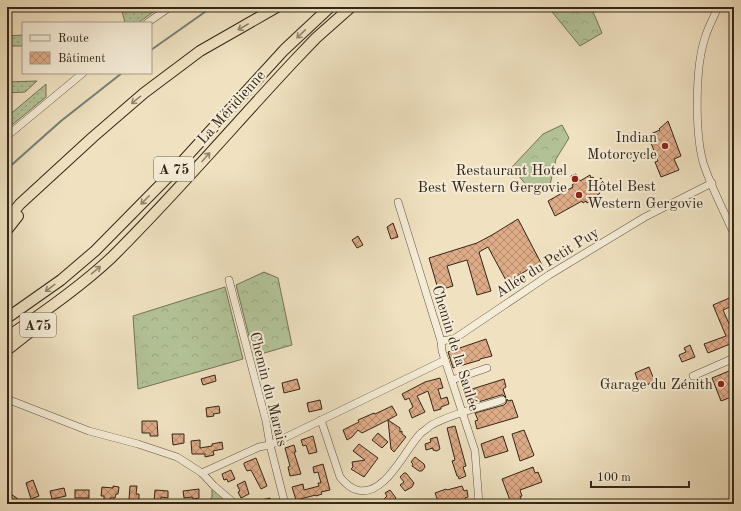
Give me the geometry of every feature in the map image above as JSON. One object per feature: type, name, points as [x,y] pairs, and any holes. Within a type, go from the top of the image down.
[{"type":"highway","points":[[7,220],[20,204],[99,131],[144,93],[200,51],[277,7]]},
{"type":"highway","name":"La Méridienne","points":[[7,318],[61,280],[95,251],[168,176],[284,50],[330,7]]},
{"type":"highway","name":"La Méridienne","points":[[7,337],[34,320],[66,296],[110,259],[165,202],[316,38],[351,7]]},
{"type":"highway","points":[[7,230],[60,168]]},
{"type":"highway","name":"A75","points":[[7,350],[35,328],[66,296]]},
{"type":"street","points":[[148,22],[170,7]]},
{"type":"street","points":[[718,7],[705,37],[701,52],[698,91],[698,133],[703,162],[734,234]]},
{"type":"street","points":[[7,136],[82,74]]},
{"type":"street","name":"Allée du Petit Puy","points":[[441,341],[454,339],[570,262],[645,217],[712,183]]},
{"type":"street","name":"Chemin de la Saulée","points":[[398,202],[441,341],[442,351],[475,451],[479,504]]},
{"type":"street","name":"Chemin du Marais","points":[[229,280],[266,421],[284,504]]},
{"type":"street","points":[[693,376],[734,358]]},
{"type":"street","points":[[202,473],[259,447],[270,445],[445,360]]},
{"type":"street","points":[[452,380],[487,368]]},
{"type":"street","points":[[7,399],[89,431],[138,444],[177,457],[202,473],[214,486],[235,504]]},
{"type":"street","points":[[321,420],[340,477],[346,484],[357,490],[367,490],[376,487],[386,479],[421,433],[432,425],[462,413],[502,400]]},
{"type":"green space","points":[[130,7],[160,7],[139,22],[125,22],[122,11]]},
{"type":"green space","points":[[548,7],[591,7],[602,33],[580,46]]},
{"type":"green space","points":[[22,35],[22,46],[7,46],[7,36]]},
{"type":"green space","points":[[37,81],[25,92],[7,93],[7,82]]},
{"type":"green space","points":[[46,84],[46,97],[7,129],[7,117]]},
{"type":"green space","points":[[562,125],[569,138],[556,159],[549,189],[533,194],[512,167],[543,134]]},
{"type":"green space","points":[[264,272],[278,278],[292,345],[254,356],[236,285]]},
{"type":"green space","points":[[225,287],[243,359],[138,389],[133,316]]},
{"type":"green space","points":[[212,489],[230,504],[206,504],[212,497]]},
{"type":"building","name":"Indian Motorcycle","points":[[668,121],[681,156],[674,159],[679,170],[661,177],[655,162],[658,161],[648,135],[660,130],[659,129]]},
{"type":"building","name":"Hôtel Best Western Gergovie","points":[[576,174],[580,181],[590,175],[591,178],[593,177],[596,181],[601,178],[605,184],[599,188],[601,190],[596,198],[587,203],[586,201],[583,203],[582,201],[555,216],[548,201],[573,187],[572,185],[575,183],[571,176]]},
{"type":"building","points":[[518,219],[542,265],[535,270],[533,267],[515,277],[516,279],[508,284],[488,247],[479,252],[491,291],[477,295],[467,260],[447,266],[453,286],[438,289],[429,258],[477,243]]},
{"type":"building","points":[[393,223],[398,237],[391,239],[387,227]]},
{"type":"building","points":[[358,236],[363,245],[357,248],[352,240]]},
{"type":"building","points":[[734,296],[734,305],[723,310],[734,335],[734,353],[730,344],[708,353],[704,344],[726,336],[713,305]]},
{"type":"building","points":[[486,339],[492,356],[453,368],[448,352]]},
{"type":"building","points":[[690,345],[695,357],[682,362],[679,355],[686,352],[684,348]]},
{"type":"building","points":[[649,367],[655,382],[640,387],[635,373]]},
{"type":"building","points":[[734,369],[734,396],[721,401],[712,378]]},
{"type":"building","points":[[215,375],[216,381],[203,385],[201,379]]},
{"type":"building","points":[[440,378],[443,388],[438,389],[441,399],[447,397],[449,404],[434,411],[428,391],[417,396],[425,412],[412,418],[409,410],[413,407],[409,398],[405,400],[402,394],[425,382]]},
{"type":"building","points":[[297,379],[300,389],[284,393],[282,383]]},
{"type":"building","points":[[504,379],[506,387],[503,389],[506,398],[501,395],[472,404],[469,390]]},
{"type":"building","points":[[507,399],[508,401],[512,400],[518,417],[477,429],[475,421],[478,420],[475,413],[504,405]]},
{"type":"building","points":[[320,400],[322,409],[309,412],[307,403]]},
{"type":"building","points":[[278,404],[280,414],[277,415],[280,425],[274,426],[269,406]]},
{"type":"building","points":[[219,406],[220,413],[207,417],[206,408]]},
{"type":"building","points":[[392,406],[397,415],[362,433],[358,430],[347,440],[343,430],[359,422],[358,420]]},
{"type":"building","points":[[388,420],[400,428],[400,432],[402,431],[402,434],[406,437],[394,452],[391,449]]},
{"type":"building","points":[[142,421],[157,421],[158,436],[150,436],[150,433],[142,433]]},
{"type":"building","points":[[455,426],[466,466],[463,467],[466,476],[459,479],[452,461],[455,460],[447,428]]},
{"type":"building","points":[[524,430],[534,455],[520,461],[512,434]]},
{"type":"building","points":[[378,433],[388,442],[382,448],[372,440]]},
{"type":"building","points":[[172,434],[184,434],[184,443],[173,445]]},
{"type":"building","points":[[313,436],[317,452],[309,454],[306,445],[303,446],[301,440]]},
{"type":"building","points":[[503,436],[508,451],[485,458],[481,444]]},
{"type":"building","points":[[437,437],[440,449],[437,451],[433,450],[433,448],[426,450],[425,444],[431,442],[430,439]]},
{"type":"building","points":[[200,440],[200,448],[212,446],[212,444],[222,442],[223,449],[213,451],[214,455],[205,457],[205,454],[192,454],[191,441]]},
{"type":"building","points":[[359,444],[378,458],[364,477],[351,469],[353,467],[352,462],[365,460],[353,451]]},
{"type":"building","points":[[294,445],[296,452],[294,452],[301,474],[290,476],[288,467],[290,466],[285,448]]},
{"type":"building","points":[[415,457],[424,464],[425,467],[422,471],[419,471],[412,466],[413,464],[411,462]]},
{"type":"building","points":[[256,458],[267,486],[261,489],[251,470],[247,471],[244,465],[244,463]]},
{"type":"building","points":[[323,464],[330,490],[321,492],[322,494],[316,496],[296,500],[292,487],[303,484],[304,490],[319,486],[318,483],[321,483],[318,472],[314,473],[313,467]]},
{"type":"building","points":[[533,467],[535,473],[538,472],[542,482],[520,490],[522,496],[520,497],[521,499],[511,503],[502,479]]},
{"type":"building","points":[[231,470],[235,479],[228,482],[227,479],[224,480],[222,474]]},
{"type":"building","points":[[406,473],[414,483],[412,487],[405,491],[400,485],[404,482],[400,477]]},
{"type":"building","points":[[33,480],[39,496],[31,499],[26,483]]},
{"type":"building","points":[[245,481],[249,494],[241,498],[237,485]]},
{"type":"building","points":[[113,486],[119,487],[118,494],[116,494],[115,498],[104,500],[104,496],[101,496],[102,487],[113,488]]},
{"type":"building","points":[[130,486],[137,486],[136,494],[139,494],[139,500],[129,500]]},
{"type":"building","points":[[462,486],[464,491],[467,490],[468,497],[465,498],[467,504],[439,504],[435,493]]},
{"type":"building","points":[[64,488],[66,496],[52,499],[50,491]]},
{"type":"building","points":[[199,489],[199,498],[184,498],[183,491]]},
{"type":"building","points":[[75,490],[89,490],[89,498],[75,498]]},
{"type":"building","points":[[155,490],[168,491],[168,498],[161,497],[161,502],[154,502]]},
{"type":"building","points":[[390,490],[396,498],[391,503],[387,504],[383,500],[387,496],[385,493]]},
{"type":"building","points":[[11,494],[18,499],[14,504],[7,504],[7,499]]},
{"type":"building","points":[[270,498],[271,504],[254,504],[253,502]]},
{"type":"waterway","points":[[152,49],[212,7]]},
{"type":"waterway","points":[[7,169],[61,121],[121,74]]},
{"type":"place","name":"Indian Motorcycle","points":[[665,146]]},
{"type":"place","name":"Restaurant Hotel Best Western Gergovie","points":[[575,179]]},
{"type":"place","name":"Hôtel Best Western Gergovie","points":[[579,195]]},
{"type":"place","name":"Garage du Zénith","points":[[721,384]]}]
